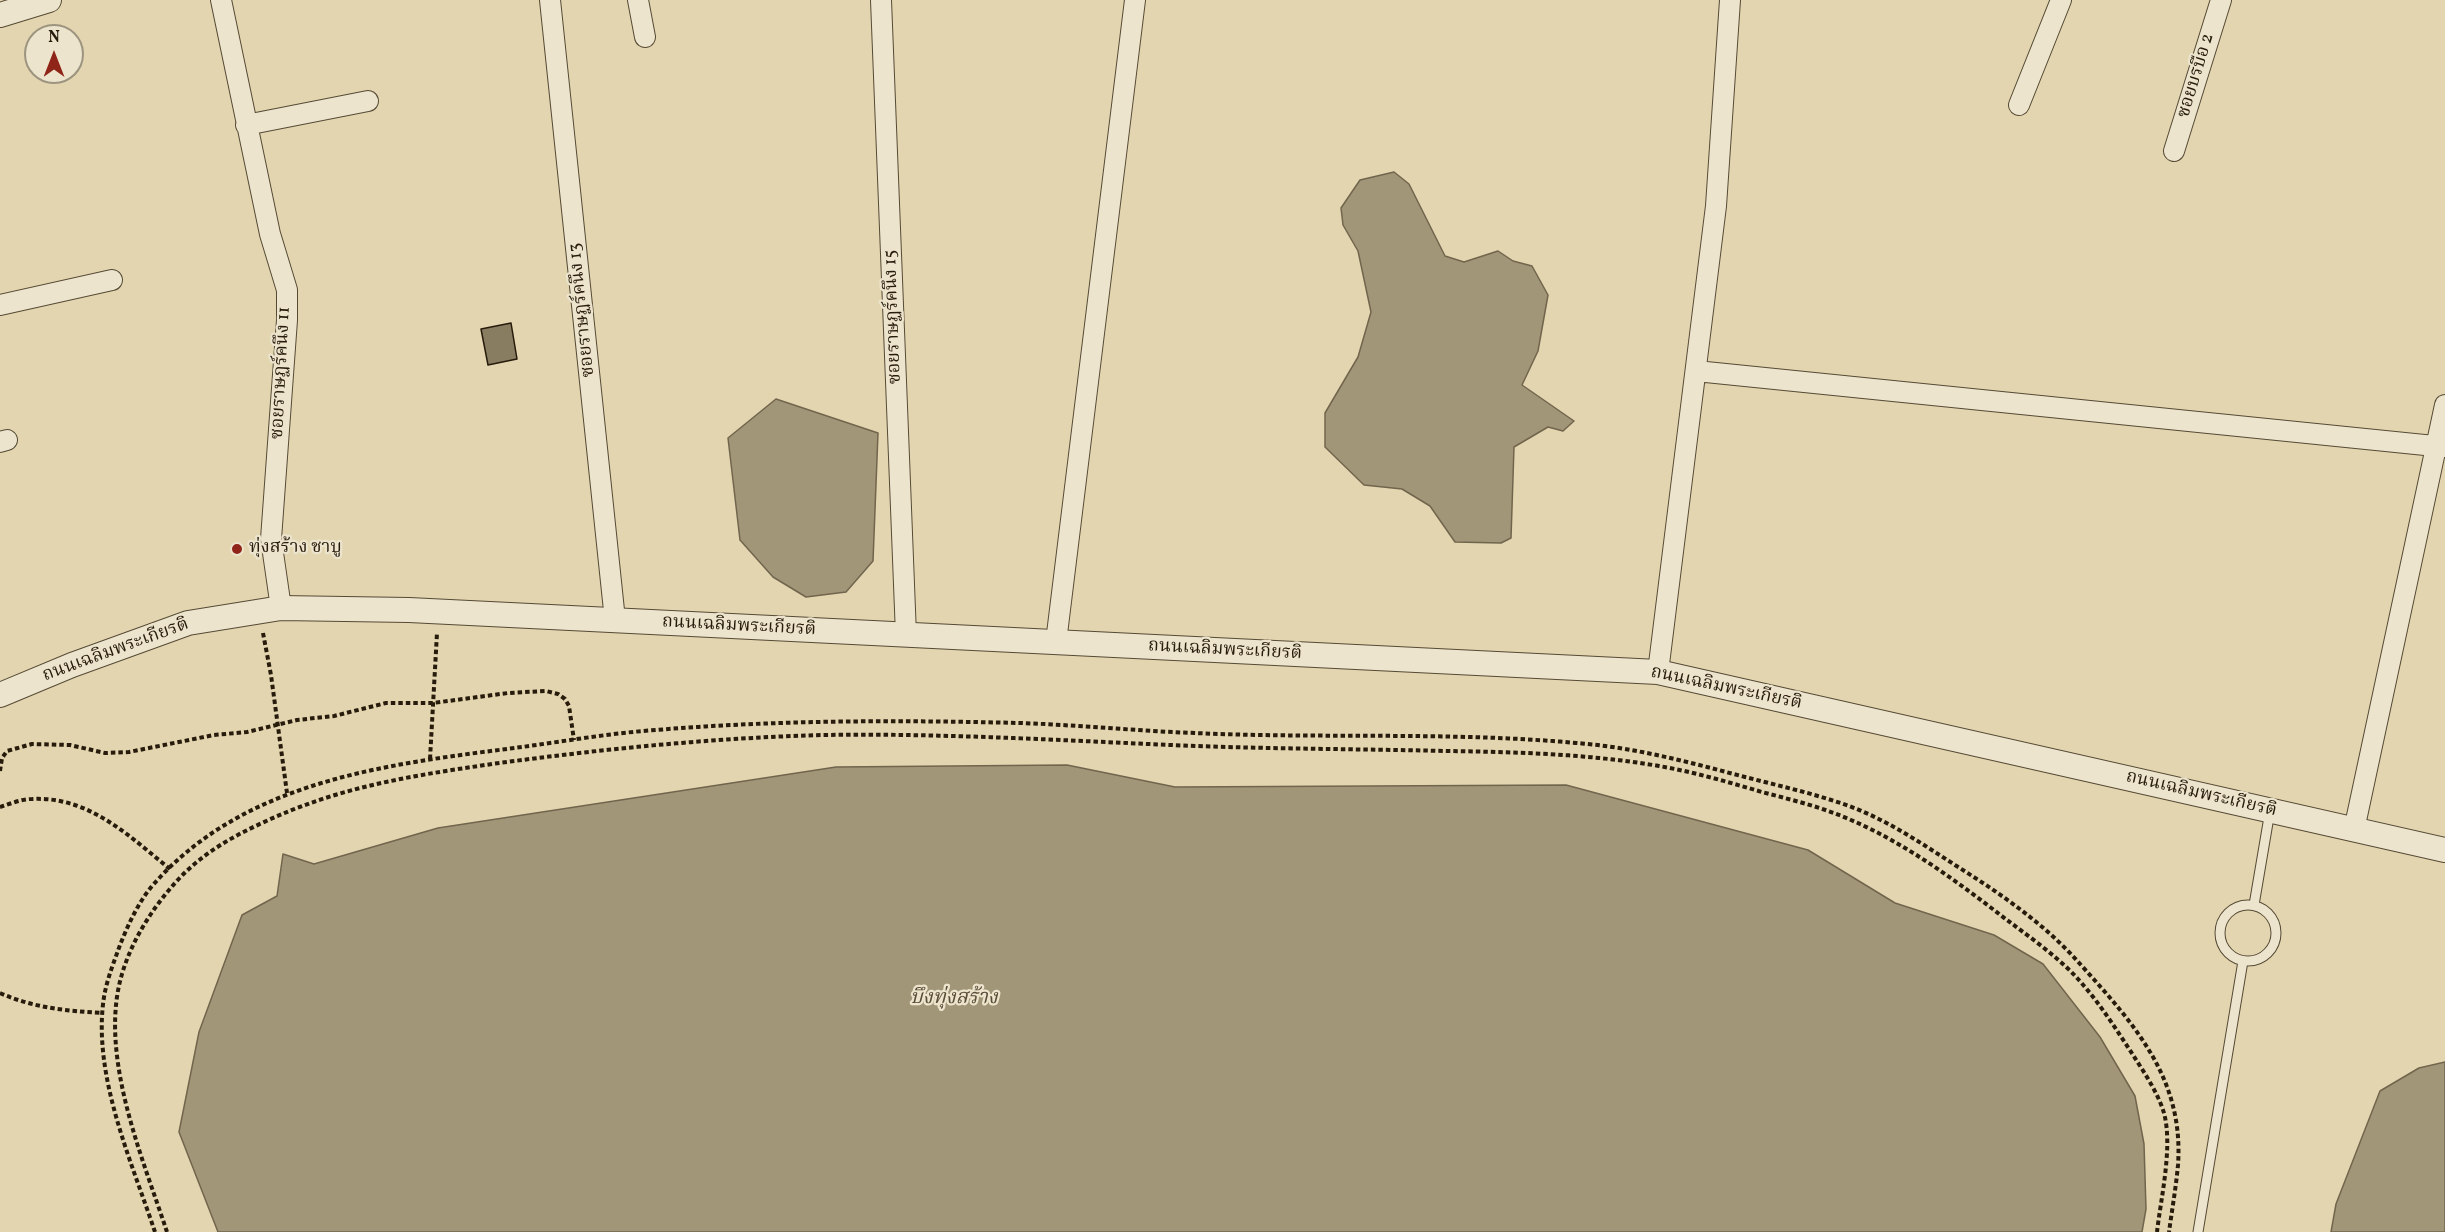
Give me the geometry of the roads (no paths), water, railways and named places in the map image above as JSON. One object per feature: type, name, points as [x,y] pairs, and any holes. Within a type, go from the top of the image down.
[{"type":"street","points":[[0,15],[48,0]]},
{"type":"street","name":"ซอยราษฏร์คนึง 11","points":[[221,0],[270,234],[287,290],[287,320],[271,539],[270,610]]},
{"type":"street","name":"ซอยราษฏร์คนึง 13","points":[[550,0],[615,620]]},
{"type":"street","points":[[639,0],[645,37]]},
{"type":"street","name":"ซอยราษฏร์คนึง 15","points":[[881,0],[906,635]]},
{"type":"street","points":[[1056,642],[1135,0]]},
{"type":"street","points":[[1658,672],[1716,206],[1731,0]]},
{"type":"street","points":[[2019,105],[2061,0]]},
{"type":"street","name":"ซอยบรบือ 2","points":[[2174,151],[2221,0]]},
{"type":"street","points":[[246,125],[368,101]]},
{"type":"street","points":[[0,305],[112,280]]},
{"type":"street","points":[[1696,371],[2441,446]]},
{"type":"street","points":[[2354,830],[2441,446],[2445,405]]},
{"type":"street","name":"ถนนเฉลิมพระเกียรติ","points":[[0,695],[72,665],[188,623],[270,610],[438,612],[1658,672],[2445,850]]},
{"type":"lane","points":[[2254,905],[2270,811]]},
{"type":"lane","points":[[2244,905],[2254,905],[2270,915],[2277,933],[2270,951],[2262,958],[2243,961],[2228,953],[2222,945],[2220,928],[2228,912],[2244,905]]},
{"type":"lane","points":[[2198,1232],[2243,961]]},
{"type":"water","points":[[1394,172],[1409,184],[1445,256],[1464,262],[1498,251],[1513,261],[1532,266],[1548,295],[1538,351],[1522,385],[1574,421],[1563,431],[1548,427],[1514,447],[1511,538],[1501,543],[1455,542],[1430,506],[1402,489],[1364,485],[1325,447],[1325,413],[1358,357],[1371,312],[1358,251],[1343,225],[1341,208],[1360,180]]},
{"type":"water","points":[[776,399],[878,433],[873,561],[846,592],[806,597],[773,577],[740,540],[728,438]]},
{"type":"water","name":"บึงทุ่งสร้าง","points":[[1067,765],[1175,787],[1566,785],[1808,850],[1895,903],[1994,935],[2043,964],[2100,1037],[2135,1096],[2144,1144],[2146,1209],[2142,1232],[218,1232],[179,1132],[199,1032],[242,915],[277,896],[283,854],[314,864],[438,828],[836,767]]},
{"type":"water","points":[[2445,1062],[2445,1232],[2331,1232],[2336,1204],[2380,1091],[2419,1068]]},
{"type":"place","name":"ทุ่งสร้าง ชาบู","points":[[237,549]]}]
